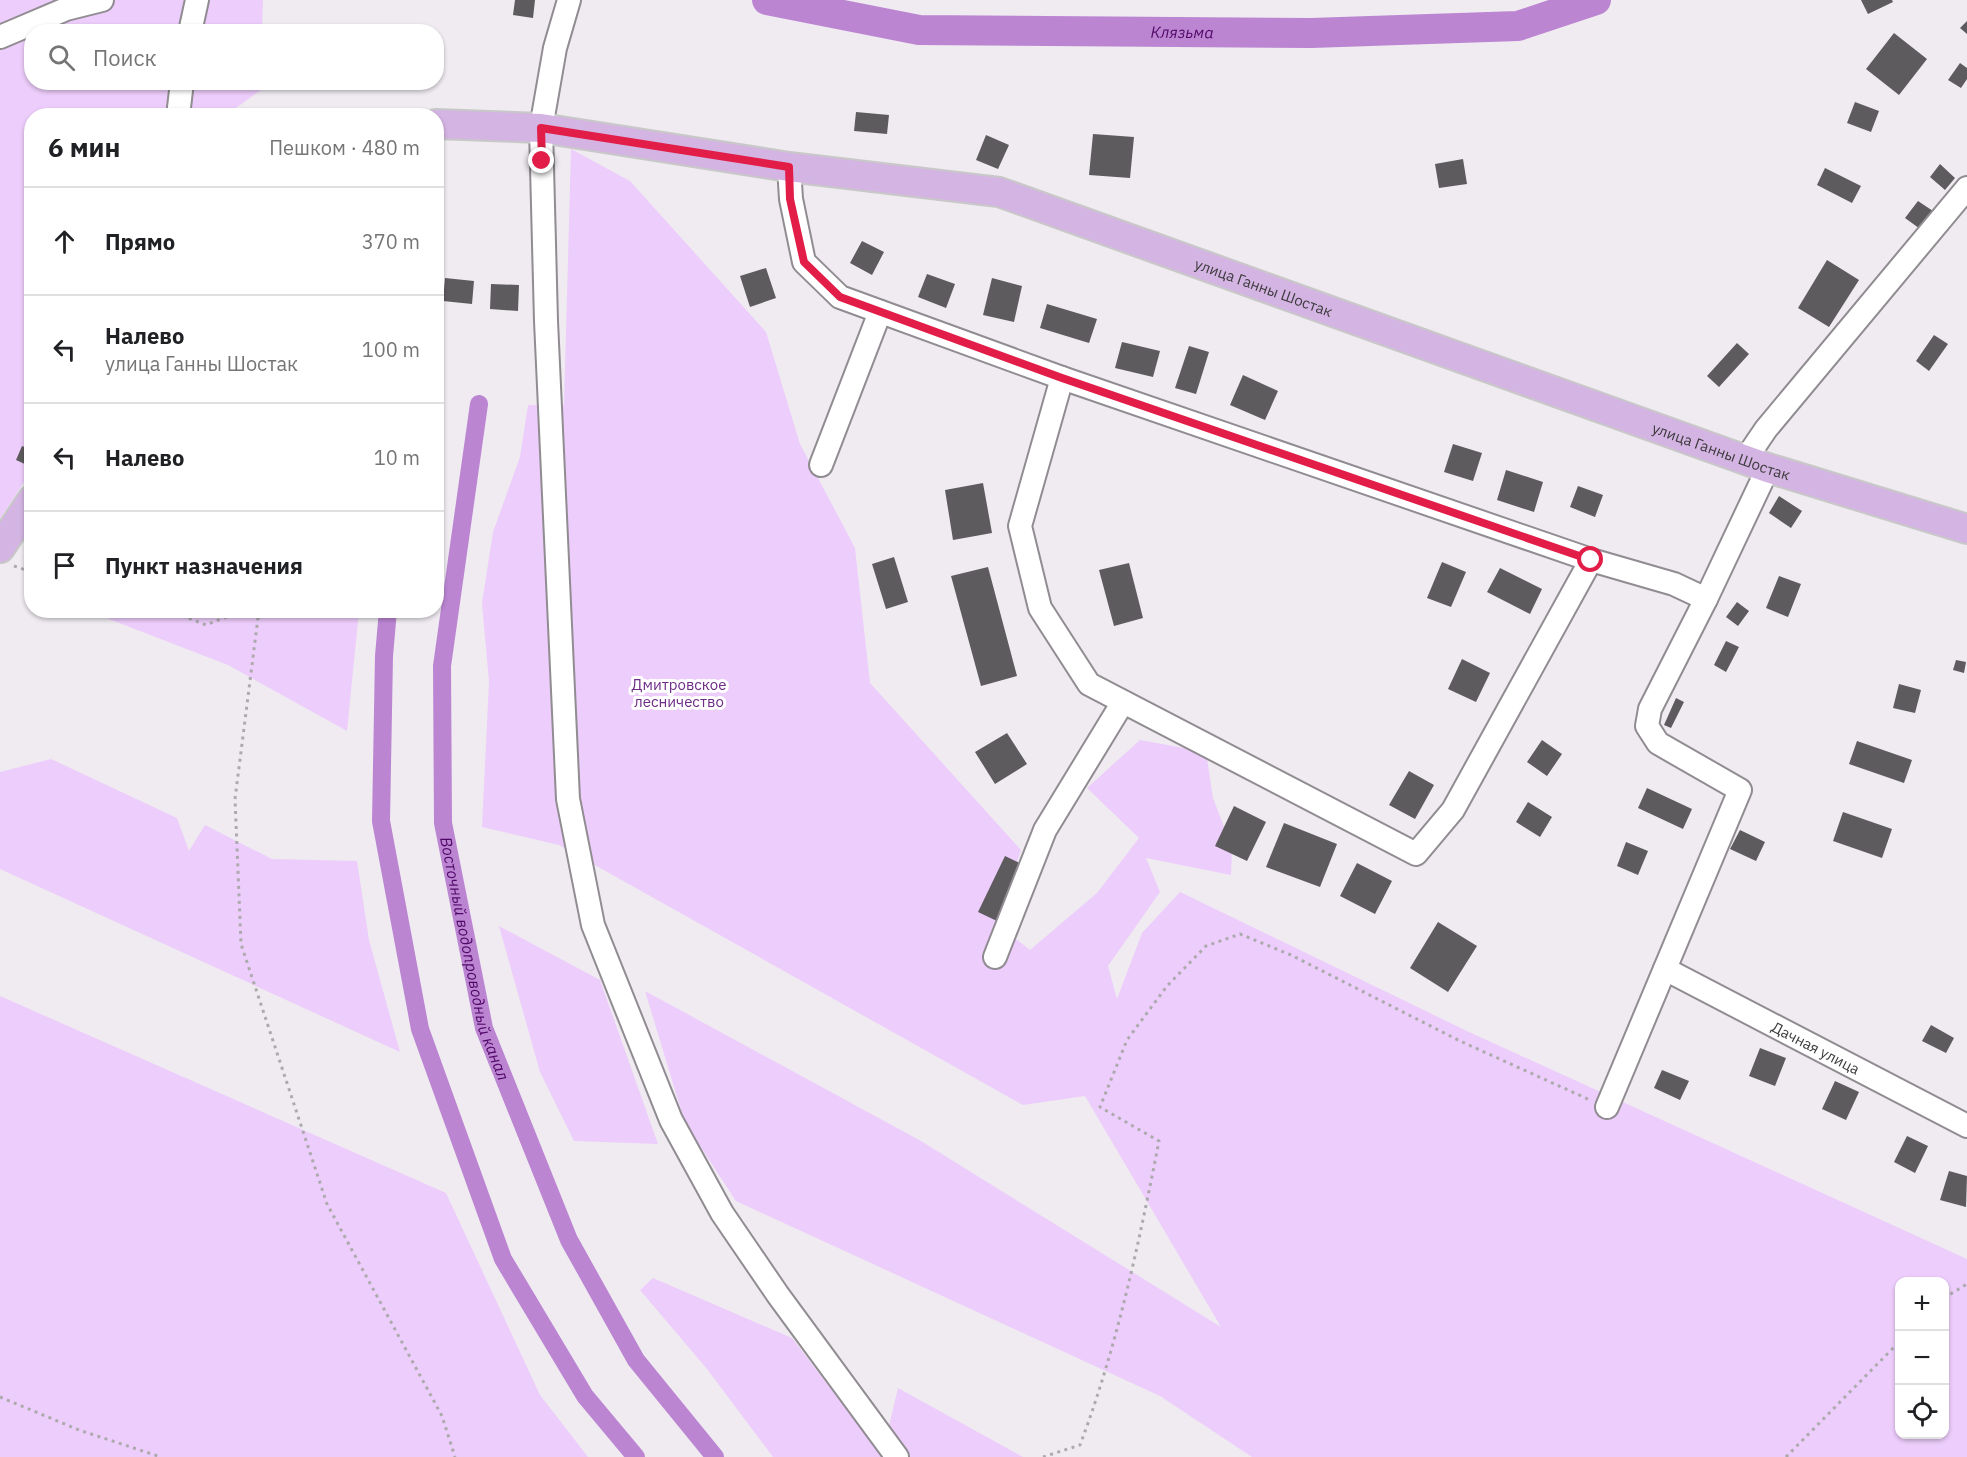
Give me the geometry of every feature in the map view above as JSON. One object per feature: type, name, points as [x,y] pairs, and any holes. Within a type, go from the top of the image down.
[{"type":"main road","name":"улица Ганны Шостак","points":[[444,124],[541,128],[789,167],[999,192],[1756,464],[1967,530]]},
{"type":"main road","points":[[0,548],[24,512]]},
{"type":"street","points":[[31,24],[66,9],[102,0]]},
{"type":"street","points":[[192,24],[197,0]]},
{"type":"street","points":[[569,1],[555,48],[541,128],[546,321],[568,799],[593,925],[671,1120],[722,1213],[778,1295],[892,1450]]},
{"type":"street","points":[[0,37],[24,27]]},
{"type":"street","points":[[179,108],[181,90]]},
{"type":"street","points":[[789,167],[790,199],[804,262],[840,297],[1062,378],[1591,560],[1674,584],[1706,599]]},
{"type":"street","points":[[1607,1107],[1740,790],[1658,743],[1647,726],[1650,709],[1706,599],[1756,464],[1766,429],[1967,188]]},
{"type":"street","points":[[821,465],[880,312]]},
{"type":"street","points":[[1062,378],[1020,526],[1040,608],[1089,684],[1416,854],[1453,810],[1591,560]]},
{"type":"street","points":[[995,957],[1045,830],[1123,702]]},
{"type":"street","name":"Дачная улица","points":[[1665,969],[1967,1126]]},
{"type":"path","points":[[188,618],[206,625],[223,618]]},
{"type":"path","points":[[258,618],[235,799],[241,944],[327,1204],[442,1416],[455,1457]]},
{"type":"path","points":[[1042,1457],[1080,1445],[1098,1398],[1140,1235],[1159,1141],[1100,1107],[1127,1040],[1167,986],[1206,945],[1240,934],[1291,955],[1460,1041],[1607,1107]]},
{"type":"path","points":[[1949,1295],[1967,1284]]},
{"type":"path","points":[[1786,1457],[1895,1345]]},
{"type":"path","points":[[0,1397],[79,1430],[161,1457]]},
{"type":"green space","points":[[0,0],[263,0],[262,24],[24,24],[24,90],[261,90],[236,108],[24,108],[24,482],[0,519]]},
{"type":"green space","name":"Дмитровское лесничество","points":[[571,149],[630,181],[766,332],[800,444],[855,548],[870,683],[1021,850],[996,923],[1030,950],[1097,893],[1139,838],[1087,788],[1140,740],[1206,752],[1213,798],[1232,848],[1231,875],[1146,858],[1160,892],[1108,966],[1117,999],[1142,933],[1180,892],[1469,1032],[1967,1259],[1967,1457],[1252,1457],[1160,1396],[736,1201],[685,1123],[645,991],[921,1141],[1221,1327],[1085,1096],[1023,1105],[559,845],[482,827],[489,682],[482,603],[493,532],[520,457],[528,405],[564,405]]},
{"type":"green space","points":[[106,618],[358,618],[347,731],[228,665]]},
{"type":"green space","points":[[51,759],[177,818],[189,851],[205,825],[272,859],[357,861],[369,940],[400,1052],[0,869],[0,772]]},
{"type":"green space","points":[[499,926],[600,980],[658,1144],[574,1141],[540,1072]]},
{"type":"green space","points":[[0,996],[446,1193],[540,1395],[588,1457],[0,1457]]},
{"type":"green space","points":[[653,1278],[792,1338],[882,1456],[898,1388],[1023,1457],[773,1457],[707,1369],[640,1290]]},
{"type":"building","points":[[515,0],[535,0],[533,18],[513,15]]},
{"type":"building","points":[[1861,0],[1892,0],[1893,2],[1868,14]]},
{"type":"building","points":[[1967,21],[1967,34],[1960,28]]},
{"type":"building","points":[[1894,33],[1927,59],[1899,95],[1866,69]]},
{"type":"building","points":[[1960,63],[1967,68],[1967,79],[1961,88],[1948,80]]},
{"type":"building","points":[[1855,102],[1879,111],[1871,132],[1847,123]]},
{"type":"building","points":[[856,112],[889,115],[887,134],[854,131]]},
{"type":"building","points":[[1093,134],[1134,137],[1130,178],[1089,175]]},
{"type":"building","points":[[986,135],[1009,145],[998,169],[976,160]]},
{"type":"building","points":[[1463,159],[1467,184],[1439,188],[1435,164]]},
{"type":"building","points":[[1940,164],[1955,178],[1945,190],[1930,177]]},
{"type":"building","points":[[1825,168],[1861,186],[1852,203],[1817,185]]},
{"type":"building","points":[[1918,201],[1936,213],[1923,231],[1905,218]]},
{"type":"building","points":[[862,241],[884,252],[872,275],[850,263]]},
{"type":"building","points":[[1827,260],[1859,280],[1829,327],[1798,308]]},
{"type":"building","points":[[766,268],[776,298],[750,307],[740,276]]},
{"type":"building","points":[[927,274],[955,284],[946,308],[918,297]]},
{"type":"building","points":[[445,278],[474,281],[472,304],[444,301]]},
{"type":"building","points":[[992,278],[1022,286],[1014,322],[983,315]]},
{"type":"building","points":[[491,284],[519,285],[518,311],[490,309]]},
{"type":"building","points":[[1047,304],[1097,319],[1089,343],[1040,328]]},
{"type":"building","points":[[1934,335],[1948,344],[1929,371],[1916,361]]},
{"type":"building","points":[[1122,342],[1160,351],[1153,377],[1115,368]]},
{"type":"building","points":[[1737,343],[1749,354],[1719,387],[1707,376]]},
{"type":"building","points":[[1189,346],[1209,352],[1196,394],[1175,388]]},
{"type":"building","points":[[1243,375],[1278,391],[1265,420],[1230,405]]},
{"type":"building","points":[[1453,444],[1482,453],[1473,481],[1444,472]]},
{"type":"building","points":[[22,446],[24,447],[24,464],[16,460]]},
{"type":"building","points":[[1506,470],[1543,482],[1534,512],[1497,500]]},
{"type":"building","points":[[983,483],[992,533],[953,540],[945,490]]},
{"type":"building","points":[[1578,486],[1603,495],[1595,517],[1570,507]]},
{"type":"building","points":[[1779,496],[1802,511],[1791,528],[1769,513]]},
{"type":"building","points":[[894,557],[908,602],[886,609],[872,564]]},
{"type":"building","points":[[1442,562],[1466,572],[1451,607],[1427,598]]},
{"type":"building","points":[[1129,563],[1143,618],[1114,626],[1099,570]]},
{"type":"building","points":[[988,567],[1017,676],[981,686],[951,576]]},
{"type":"building","points":[[1500,568],[1542,589],[1530,614],[1487,592]]},
{"type":"building","points":[[1779,576],[1801,584],[1788,617],[1766,608]]},
{"type":"building","points":[[1737,602],[1749,611],[1738,626],[1726,617]]},
{"type":"building","points":[[1726,641],[1739,647],[1726,672],[1714,665]]},
{"type":"building","points":[[1462,659],[1490,673],[1476,702],[1448,689]]},
{"type":"building","points":[[1956,660],[1966,662],[1964,673],[1953,670]]},
{"type":"building","points":[[1899,684],[1921,690],[1915,713],[1893,708]]},
{"type":"building","points":[[1676,698],[1684,702],[1671,728],[1664,725]]},
{"type":"building","points":[[1007,733],[1027,764],[995,784],[975,752]]},
{"type":"building","points":[[1542,740],[1562,754],[1547,776],[1527,762]]},
{"type":"building","points":[[1857,741],[1912,760],[1904,783],[1849,764]]},
{"type":"building","points":[[1409,771],[1434,785],[1415,819],[1389,805]]},
{"type":"building","points":[[1647,788],[1692,809],[1683,829],[1638,808]]},
{"type":"building","points":[[1528,802],[1552,817],[1540,837],[1516,822]]},
{"type":"building","points":[[1234,806],[1266,822],[1247,861],[1215,846]]},
{"type":"building","points":[[1843,812],[1892,829],[1882,858],[1833,841]]},
{"type":"building","points":[[1284,823],[1337,844],[1320,887],[1266,867]]},
{"type":"building","points":[[1740,830],[1765,842],[1756,861],[1730,849]]},
{"type":"building","points":[[1626,842],[1648,851],[1638,875],[1617,866]]},
{"type":"building","points":[[1005,856],[1026,866],[999,922],[978,912]]},
{"type":"building","points":[[1357,863],[1392,881],[1375,914],[1340,896]]},
{"type":"building","points":[[1438,922],[1477,946],[1448,992],[1410,968]]},
{"type":"building","points":[[1931,1025],[1954,1038],[1946,1053],[1922,1041]]},
{"type":"building","points":[[1760,1048],[1786,1058],[1775,1086],[1749,1076]]},
{"type":"building","points":[[1662,1070],[1689,1081],[1680,1100],[1654,1088]]},
{"type":"building","points":[[1835,1081],[1859,1092],[1846,1120],[1822,1109]]},
{"type":"building","points":[[1907,1136],[1928,1146],[1915,1173],[1894,1162]]},
{"type":"building","points":[[1949,1171],[1967,1176],[1966,1207],[1940,1200]]},
{"type":"waterway","name":"Клязьма","points":[[767,0],[919,30],[1311,33],[1518,26],[1596,0]]},
{"type":"waterway","name":"Восточный водопроводный канал","points":[[479,404],[442,666],[443,823],[484,1028],[569,1240],[636,1360],[715,1457]]},
{"type":"waterway","name":"Восточный водопроводный канал","points":[[387,618],[384,656],[381,821],[420,1029],[503,1259],[585,1396],[636,1457]]},
{"type":"route","points":[[542,161],[541,128],[789,167],[790,199],[804,262],[840,297],[1062,378],[1591,560]]}]
